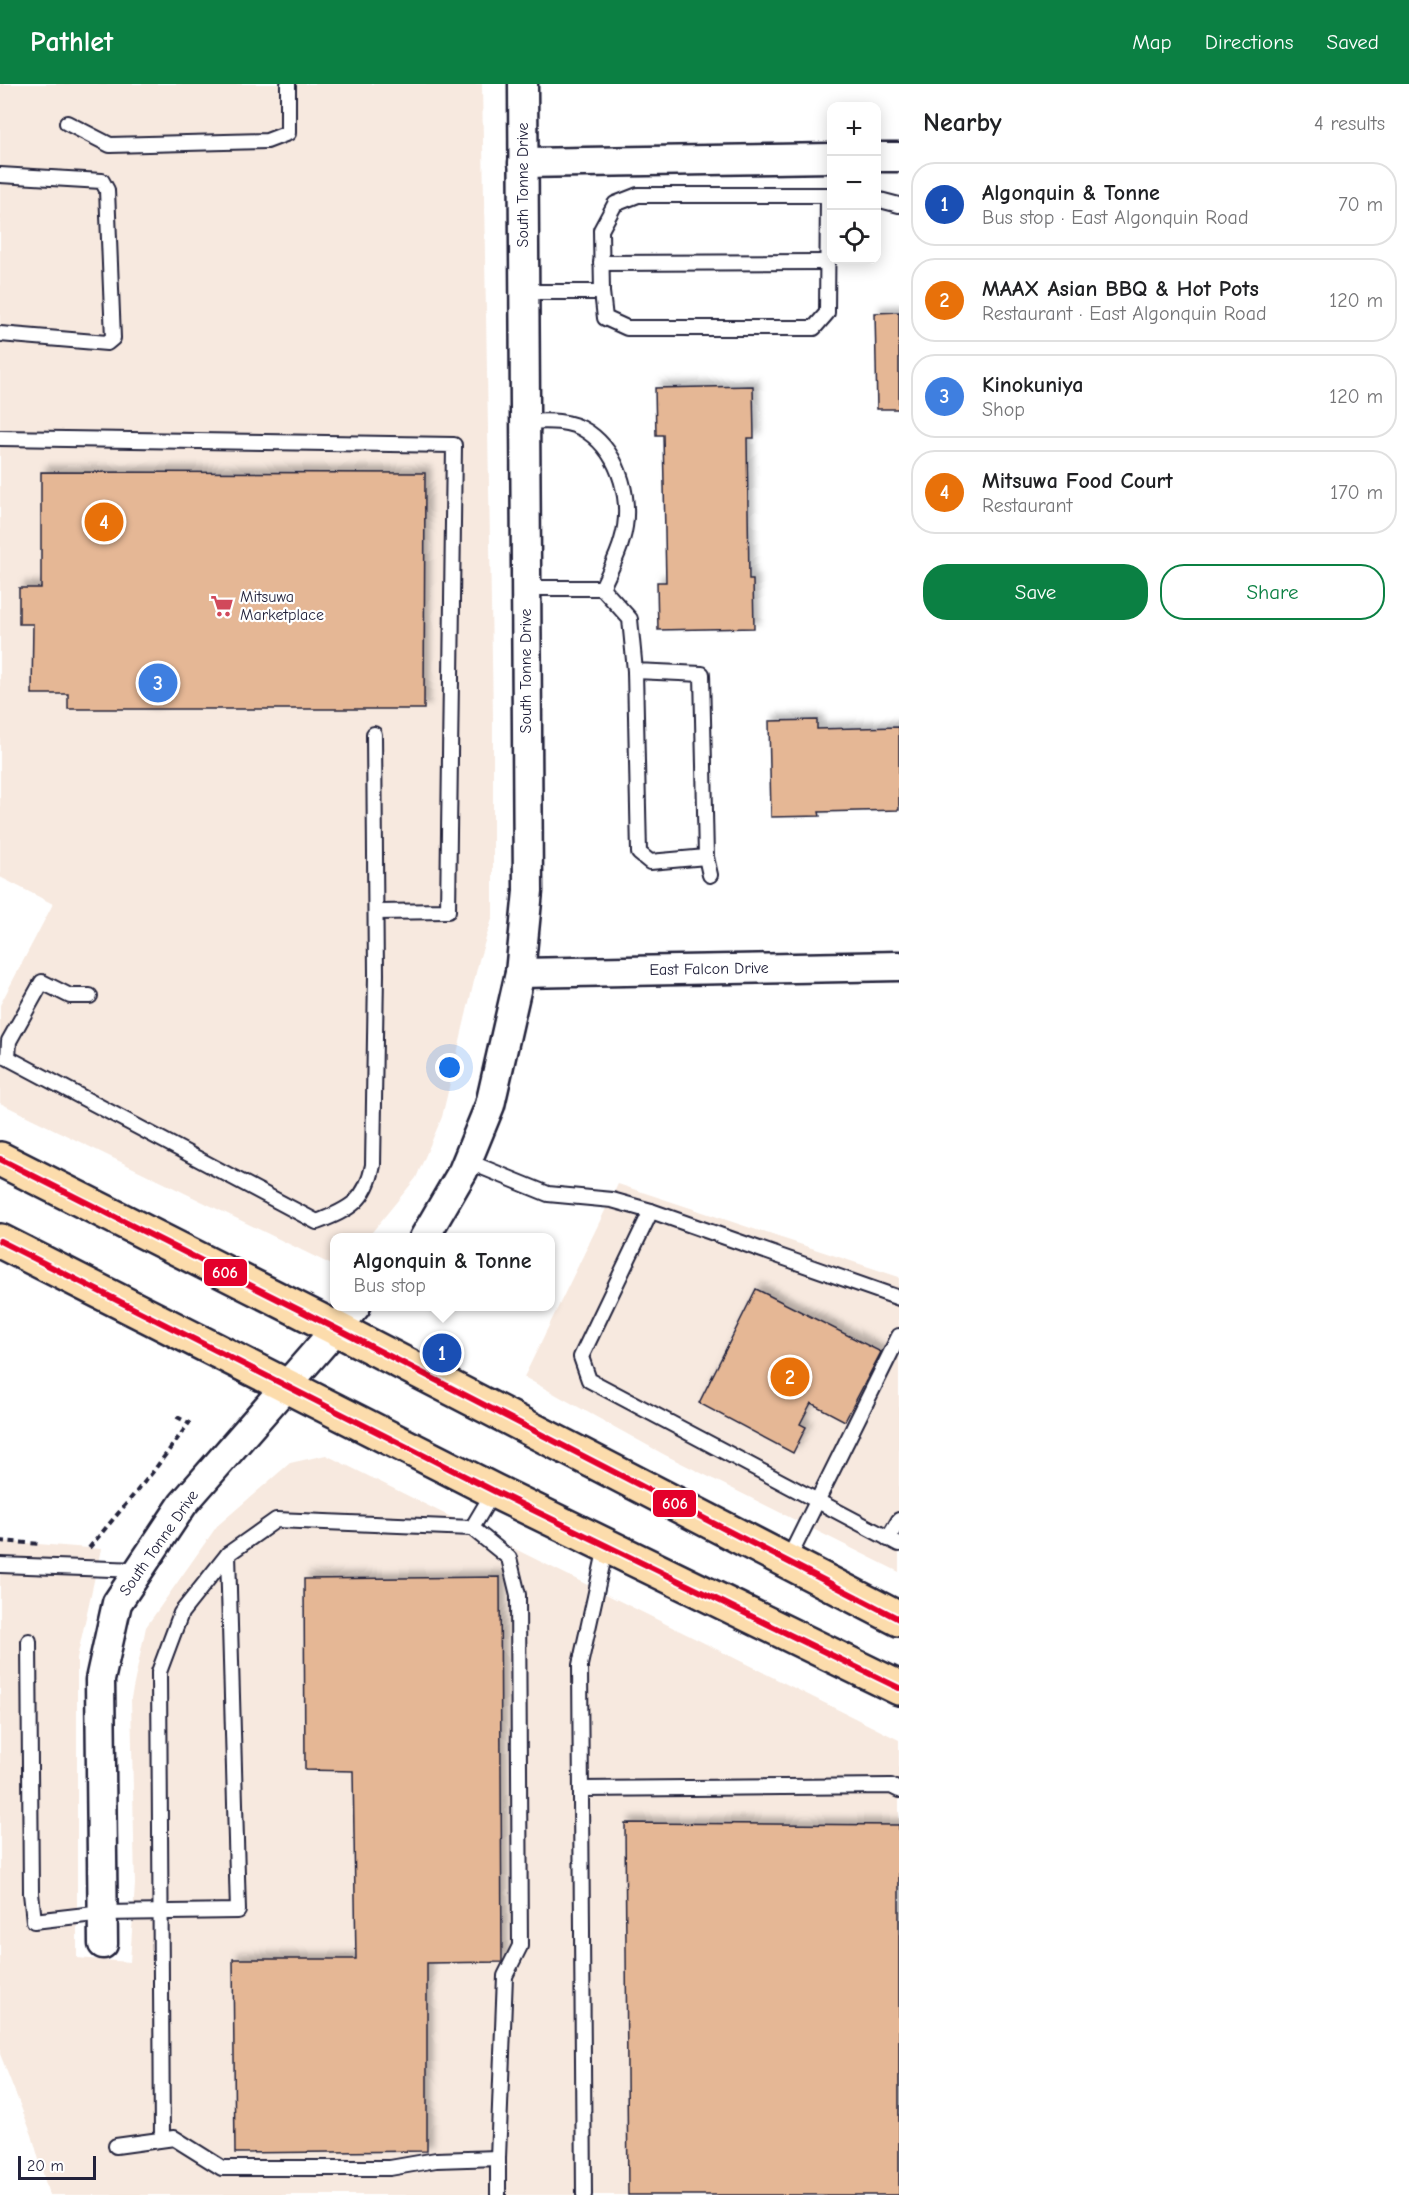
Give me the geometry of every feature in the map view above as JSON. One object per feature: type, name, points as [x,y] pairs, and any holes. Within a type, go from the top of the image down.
[{"type":"main road","points":[[0,1159],[330,1310]]},
{"type":"main road","points":[[0,1241],[606,1547],[899,1689]]},
{"type":"main road","points":[[345,1317],[787,1562],[899,1619]]},
{"type":"street","name":"South Tonne Drive","points":[[427,1233],[467,1161],[490,1105],[519,973],[528,891],[523,84]]},
{"type":"street","points":[[881,157],[899,157]]},
{"type":"street","points":[[523,163],[827,158]]},
{"type":"street","name":"East Falcon Drive","points":[[519,973],[899,966]]},
{"type":"street","name":"South Tonne Drive","points":[[103,1944],[100,1680],[117,1603],[183,1504],[345,1317]]},
{"type":"lane","points":[[67,123],[110,145],[267,141],[288,133],[288,84]]},
{"type":"lane","points":[[0,175],[102,181],[107,190],[113,338],[107,343],[0,334]]},
{"type":"lane","points":[[827,195],[638,195],[615,204],[601,230],[602,292],[605,318],[627,328],[814,328],[827,313],[828,264]]},
{"type":"lane","points":[[881,201],[899,205]]},
{"type":"lane","points":[[601,263],[827,262]]},
{"type":"lane","points":[[524,292],[602,292]]},
{"type":"lane","points":[[525,422],[557,421],[587,431],[614,458],[625,490],[623,539],[602,588]]},
{"type":"lane","points":[[0,438],[454,445],[448,911],[376,912]]},
{"type":"lane","points":[[525,588],[602,588],[630,619],[636,671],[639,853],[650,862],[706,857]]},
{"type":"lane","points":[[636,671],[702,674],[706,857],[710,875]]},
{"type":"lane","points":[[90,996],[70,996],[42,982],[9,1041],[8,1058],[317,1222],[348,1210],[369,1186],[374,1165],[376,912],[374,734]]},
{"type":"lane","points":[[467,1161],[548,1194],[612,1200],[651,1210],[899,1298]]},
{"type":"lane","points":[[651,1210],[580,1357],[589,1380],[894,1541],[899,1520]]},
{"type":"lane","points":[[787,1562],[899,1336]]},
{"type":"lane","points":[[472,1528],[494,1491]]},
{"type":"lane","points":[[162,2139],[159,1672],[181,1613],[228,1554],[276,1520],[472,1528],[508,1558],[518,1595],[520,1946],[505,1976],[498,2195]]},
{"type":"lane","points":[[584,2195],[580,1665],[606,1547]]},
{"type":"lane","points":[[29,1641],[34,1921],[103,1913],[238,1911],[228,1554]]},
{"type":"lane","points":[[0,1565],[139,1570]]},
{"type":"lane","points":[[581,1789],[891,1786],[899,1790]]},
{"type":"lane","points":[[116,2146],[174,2138],[222,2168],[390,2168],[436,2160],[498,2158]]},
{"type":"path","points":[[89,1548],[152,1473],[189,1423],[175,1416]]},
{"type":"shaded area","points":[[0,84],[482,84],[493,717],[493,916],[479,960],[442,1117],[416,1178],[371,1233],[330,1233],[330,1264],[0,1103],[0,1005],[53,904],[0,877]]},
{"type":"shaded area","points":[[618,1184],[899,1277],[899,1572],[665,1455],[524,1377]]},
{"type":"shaded area","points":[[326,1455],[899,1740],[899,2195],[49,2195],[32,2135],[0,2054],[0,1541],[101,1549],[77,1658],[77,1958],[130,1962],[135,1884],[131,1698],[146,1627],[217,1526],[290,1463]]},
{"type":"building","points":[[899,312],[899,409],[877,409],[875,313]]},
{"type":"building","points":[[753,386],[754,438],[747,438],[749,580],[753,580],[754,628],[658,630],[657,582],[666,582],[663,435],[656,435],[655,388]]},
{"type":"building","name":"Mitsuwa Marketplace","points":[[41,472],[425,473],[424,709],[68,709],[68,694],[32,694],[33,624],[19,624],[19,588],[41,588]]},
{"type":"building","points":[[817,720],[817,729],[899,727],[899,810],[819,812],[820,816],[771,817],[769,721]]},
{"type":"building","points":[[756,1289],[881,1352],[845,1421],[811,1403],[800,1424],[806,1427],[793,1453],[699,1403]]},
{"type":"building","points":[[500,1577],[502,1962],[427,1963],[427,2151],[235,2153],[233,1959],[356,1959],[353,1771],[305,1770],[304,1579]]},
{"type":"building","points":[[625,1823],[899,1825],[899,2195],[628,2195]]},
{"type":"transit line","name":"606","points":[[0,1159],[335,1328],[899,1619]]},
{"type":"transit line","name":"606","points":[[0,1241],[494,1491],[899,1688]]},
{"type":"place","name":"Mitsuwa Food Court","points":[[104,522]]},
{"type":"place","name":"Mitsuwa Marketplace","points":[[222,606]]},
{"type":"place","name":"Kinokuniya","points":[[158,683]]},
{"type":"place","name":"Algonquin & Tonne","points":[[442,1353]]},
{"type":"place","name":"MAAX Asian BBQ & Hot Pots","points":[[790,1377]]}]
